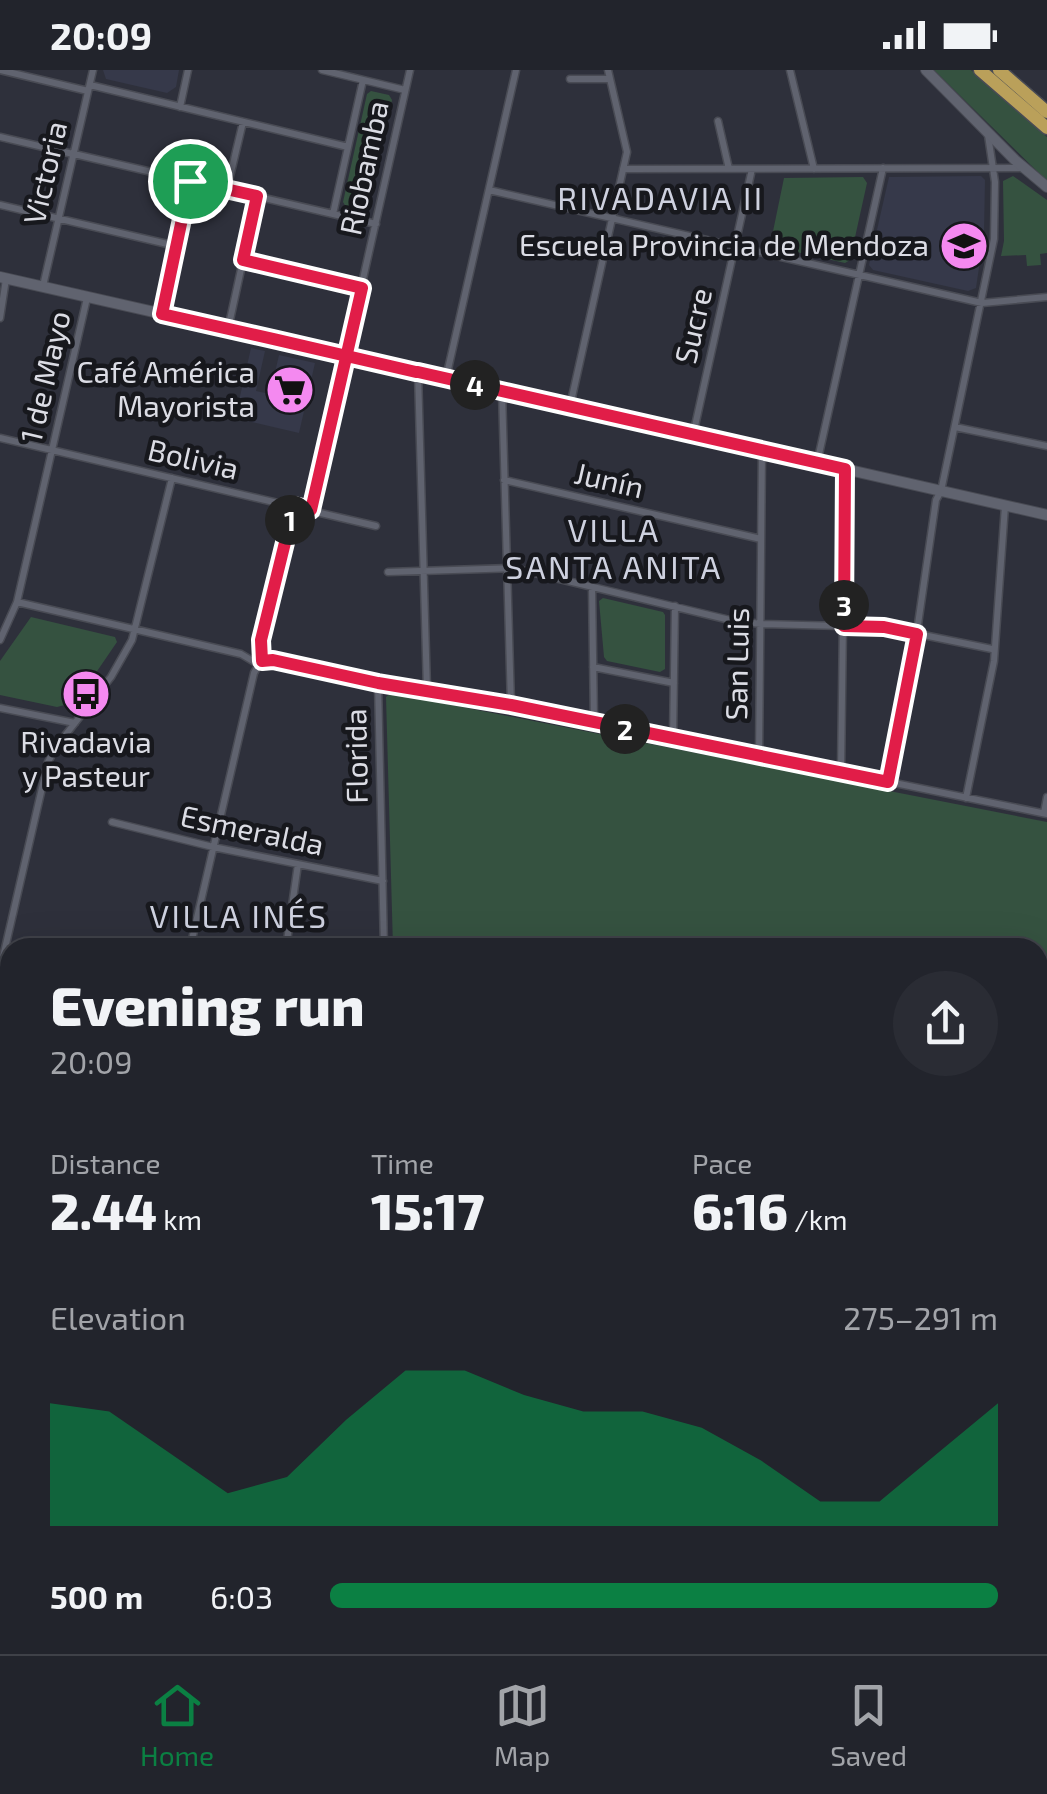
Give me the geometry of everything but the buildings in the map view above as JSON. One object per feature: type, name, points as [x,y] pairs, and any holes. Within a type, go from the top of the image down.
[{"type":"highway","points":[[980,70],[1047,128]]},
{"type":"highway","points":[[999,70],[1047,112]]},
{"type":"main road","points":[[926,70],[1022,168],[1047,187]]},
{"type":"main road","points":[[3,278],[1047,516]]},
{"type":"street","points":[[0,70],[348,147]]},
{"type":"street","name":"Victoria","points":[[43,286],[93,70]]},
{"type":"street","points":[[180,107],[188,70]]},
{"type":"street","points":[[322,70],[406,90]]},
{"type":"street","name":"Riobamba","points":[[311,510],[410,70]]},
{"type":"street","points":[[446,378],[516,70]]},
{"type":"street","points":[[570,406],[627,152],[608,70]]},
{"type":"street","points":[[790,70],[814,168]]},
{"type":"street","points":[[570,80],[610,79]]},
{"type":"street","points":[[333,214],[362,80]]},
{"type":"street","points":[[718,121],[730,169]]},
{"type":"street","points":[[227,189],[243,122]]},
{"type":"street","points":[[888,782],[917,634],[936,500],[994,240],[988,134]]},
{"type":"street","points":[[0,138],[376,224]]},
{"type":"street","points":[[817,463],[882,168]]},
{"type":"street","points":[[623,169],[1022,168]]},
{"type":"street","name":"Sucre","points":[[693,434],[752,169]]},
{"type":"street","points":[[162,314],[190,181]]},
{"type":"street","points":[[489,190],[982,303],[1047,298]]},
{"type":"street","points":[[228,329],[257,196]]},
{"type":"street","points":[[0,205],[176,246]]},
{"type":"street","points":[[243,260],[362,288]]},
{"type":"street","points":[[0,318],[3,278]]},
{"type":"street","name":"1 de Mayo","points":[[0,640],[18,602],[88,296]]},
{"type":"street","points":[[418,372],[427,690]]},
{"type":"street","points":[[502,391],[511,705]]},
{"type":"street","points":[[955,427],[1047,446]]},
{"type":"street","name":"Bolivia","points":[[0,438],[376,526]]},
{"type":"street","name":"San Luis","points":[[760,758],[762,450]]},
{"type":"street","points":[[842,774],[845,469]]},
{"type":"street","points":[[7,938],[48,762],[111,676],[136,630],[172,478]]},
{"type":"street","name":"Junín","points":[[504,480],[762,539]]},
{"type":"street","points":[[192,938],[294,506]]},
{"type":"street","points":[[966,798],[994,661],[1005,506]]},
{"type":"street","points":[[388,572],[507,568],[761,624],[884,627],[992,649]]},
{"type":"street","points":[[592,587],[594,722]]},
{"type":"street","points":[[18,602],[378,683],[511,705],[1045,813],[1047,797]]},
{"type":"street","points":[[673,739],[675,606]]},
{"type":"street","points":[[593,667],[674,683]]},
{"type":"street","name":"Florida","points":[[378,683],[384,938]]},
{"type":"street","points":[[0,708],[75,722]]},
{"type":"street","name":"Esmeralda","points":[[112,822],[213,847],[383,880]]},
{"type":"street","points":[[287,938],[298,864]]},
{"type":"shaded area","points":[[103,70],[179,70],[176,87],[167,93],[106,79]]},
{"type":"shaded area","name":"Escuela Provincia de Mendoza","points":[[981,176],[985,180],[984,234],[976,288],[968,291],[873,270],[869,265],[889,177]]},
{"type":"shaded area","name":"Café América Mayorista","points":[[251,348],[265,351],[256,391],[270,394],[279,355],[315,363],[299,433],[235,418]]},
{"type":"green space","points":[[934,70],[971,70],[1047,137],[1047,181]]},
{"type":"green space","points":[[371,91],[389,95],[392,100],[368,208],[363,211],[346,207],[343,202],[367,94]]},
{"type":"green space","points":[[1013,176],[1047,200],[1047,253],[1040,254],[1041,265],[1027,266],[1026,255],[1001,256],[1003,181]]},
{"type":"green space","points":[[863,177],[867,183],[850,260],[845,263],[770,246],[784,178]]},
{"type":"green space","points":[[603,598],[663,612],[665,669],[660,672],[607,661],[599,601]]},
{"type":"green space","points":[[31,617],[115,637],[117,642],[76,702],[57,707],[0,695],[0,661]]},
{"type":"green space","points":[[391,693],[1047,822],[1047,938],[393,938],[386,697]]},
{"type":"place","name":"Escuela Provincia de Mendoza","points":[[964,246]]},
{"type":"place","name":"Café América Mayorista","points":[[290,390]]},
{"type":"place","name":"Rivadavia y Pasteur","points":[[86,694]]},
{"type":"district","name":"RIVADAVIA II","points":[[661,199]]},
{"type":"district","name":"VILLA SANTA ANITA","points":[[614,550]]},
{"type":"district","name":"VILLA INÉS","points":[[239,917]]},
{"type":"route","points":[[190,181],[162,314],[305,346],[347,356],[416,372],[845,469],[844,626],[884,627],[917,634],[888,782],[511,705],[262,661],[261,640],[294,506],[311,510],[347,356],[362,288],[243,260],[257,196],[190,181]]}]
